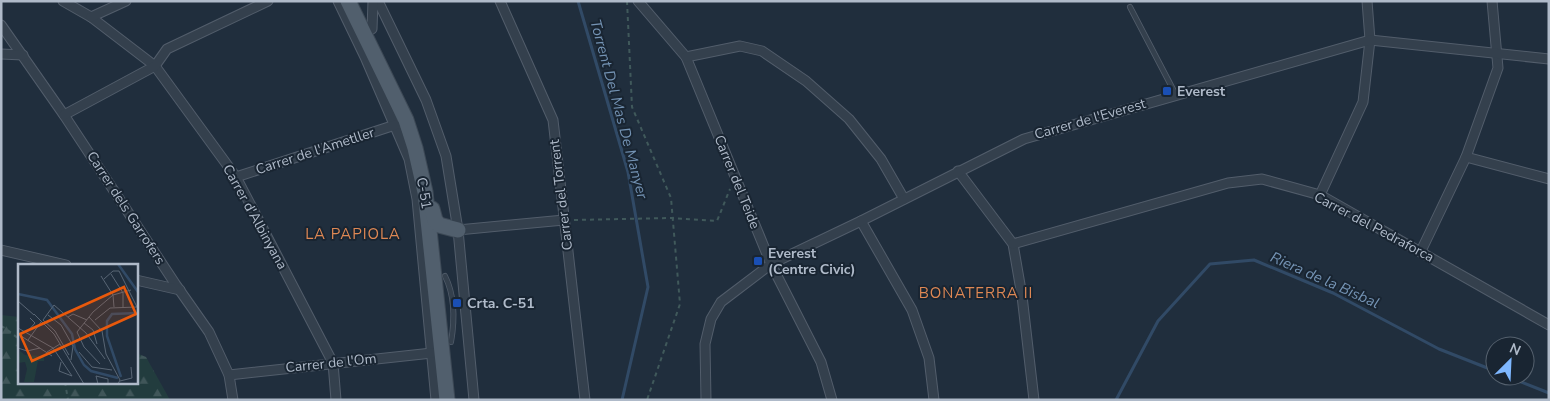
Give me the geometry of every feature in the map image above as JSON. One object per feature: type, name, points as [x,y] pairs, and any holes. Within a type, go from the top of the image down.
[{"type":"main road","name":"C-51","points":[[348,1],[369,34],[415,116],[426,151],[439,225],[445,276],[442,349],[457,400]]},
{"type":"main road","points":[[354,1],[369,34]]},
{"type":"main road","name":"C-51","points":[[359,1],[369,34],[387,80],[406,120],[425,192],[447,400]]},
{"type":"main road","points":[[410,132],[419,145],[435,220],[439,225],[458,230]]},
{"type":"main road","points":[[442,349],[448,362],[452,400]]},
{"type":"street","name":"Carrer d'Albinyana","points":[[63,1],[90,17],[155,66],[236,177],[333,363],[336,400]]},
{"type":"street","points":[[90,17],[126,1]]},
{"type":"street","points":[[64,115],[155,66],[166,49],[268,1]]},
{"type":"street","points":[[338,1],[384,99],[409,159],[442,349],[436,400]]},
{"type":"street","points":[[369,34],[373,1]]},
{"type":"street","points":[[378,1],[426,100],[446,156],[458,230],[474,400]]},
{"type":"street","name":"Carrer del Torrent","points":[[500,1],[553,120],[585,400]]},
{"type":"street","name":"Carrer del Teide","points":[[638,1],[686,57],[771,264],[821,362],[832,400]]},
{"type":"street","points":[[1320,195],[1363,102],[1370,40],[1367,1]]},
{"type":"street","points":[[1421,251],[1466,157],[1498,68],[1492,1]]},
{"type":"street","name":"Carrer dels Garrofers","points":[[1,25],[210,332],[230,375],[233,400]]},
{"type":"street","name":"Carrer de l'Everest","points":[[706,400],[706,344],[712,318],[721,302],[771,264],[861,222],[1024,139],[1370,40],[1549,59]]},
{"type":"street","points":[[686,57],[740,46],[762,51],[806,81],[850,119],[881,159],[904,199]]},
{"type":"street","points":[[1,54],[23,55]]},
{"type":"street","points":[[384,99],[387,80]]},
{"type":"street","name":"Carrer de l'Ametller","points":[[236,177],[395,125]]},
{"type":"street","points":[[1466,157],[1549,179]]},
{"type":"street","points":[[958,171],[1013,244],[1022,296],[1034,400]]},
{"type":"street","name":"Carrer del Pedraforca","points":[[1013,244],[1228,183],[1262,180],[1320,195],[1549,325]]},
{"type":"street","points":[[458,230],[564,220]]},
{"type":"street","points":[[861,222],[912,310],[929,358],[934,400]]},
{"type":"street","points":[[1,250],[62,264]]},
{"type":"street","points":[[138,280],[180,290]]},
{"type":"street","name":"Carrer de l'Om","points":[[230,375],[442,349]]},
{"type":"lane","points":[[1130,7],[1176,95]]},
{"type":"path","points":[[627,1],[632,107],[671,198],[680,304],[647,400]]},
{"type":"path","points":[[564,220],[672,218],[717,221],[735,175]]},
{"type":"path","points":[[1,326],[18,338]]},
{"type":"path","points":[[65,384],[68,400]]},
{"type":"green space","points":[[1,315],[18,317],[18,384],[138,384],[138,354],[146,357],[170,400],[1,400]]},
{"type":"waterway","name":"Torrent Del Mas De Manyer","points":[[578,1],[628,172],[648,287],[622,400]]},
{"type":"waterway","name":"Riera de la Bisbal","points":[[1116,400],[1158,321],[1210,264],[1254,260],[1333,293],[1439,349],[1485,367]]},
{"type":"waterway","name":"Riera de la Bisbal","points":[[1531,386],[1549,393]]},
{"type":"place","name":"Everest","points":[[1167,91]]},
{"type":"place","name":"Everest (Centre Civic)","points":[[758,261]]},
{"type":"place","name":"Crta. C-51","points":[[457,303]]},
{"type":"district","name":"LA PAPIOLA","points":[[353,234]]},
{"type":"district","name":"BONATERRA II","points":[[976,293]]}]
